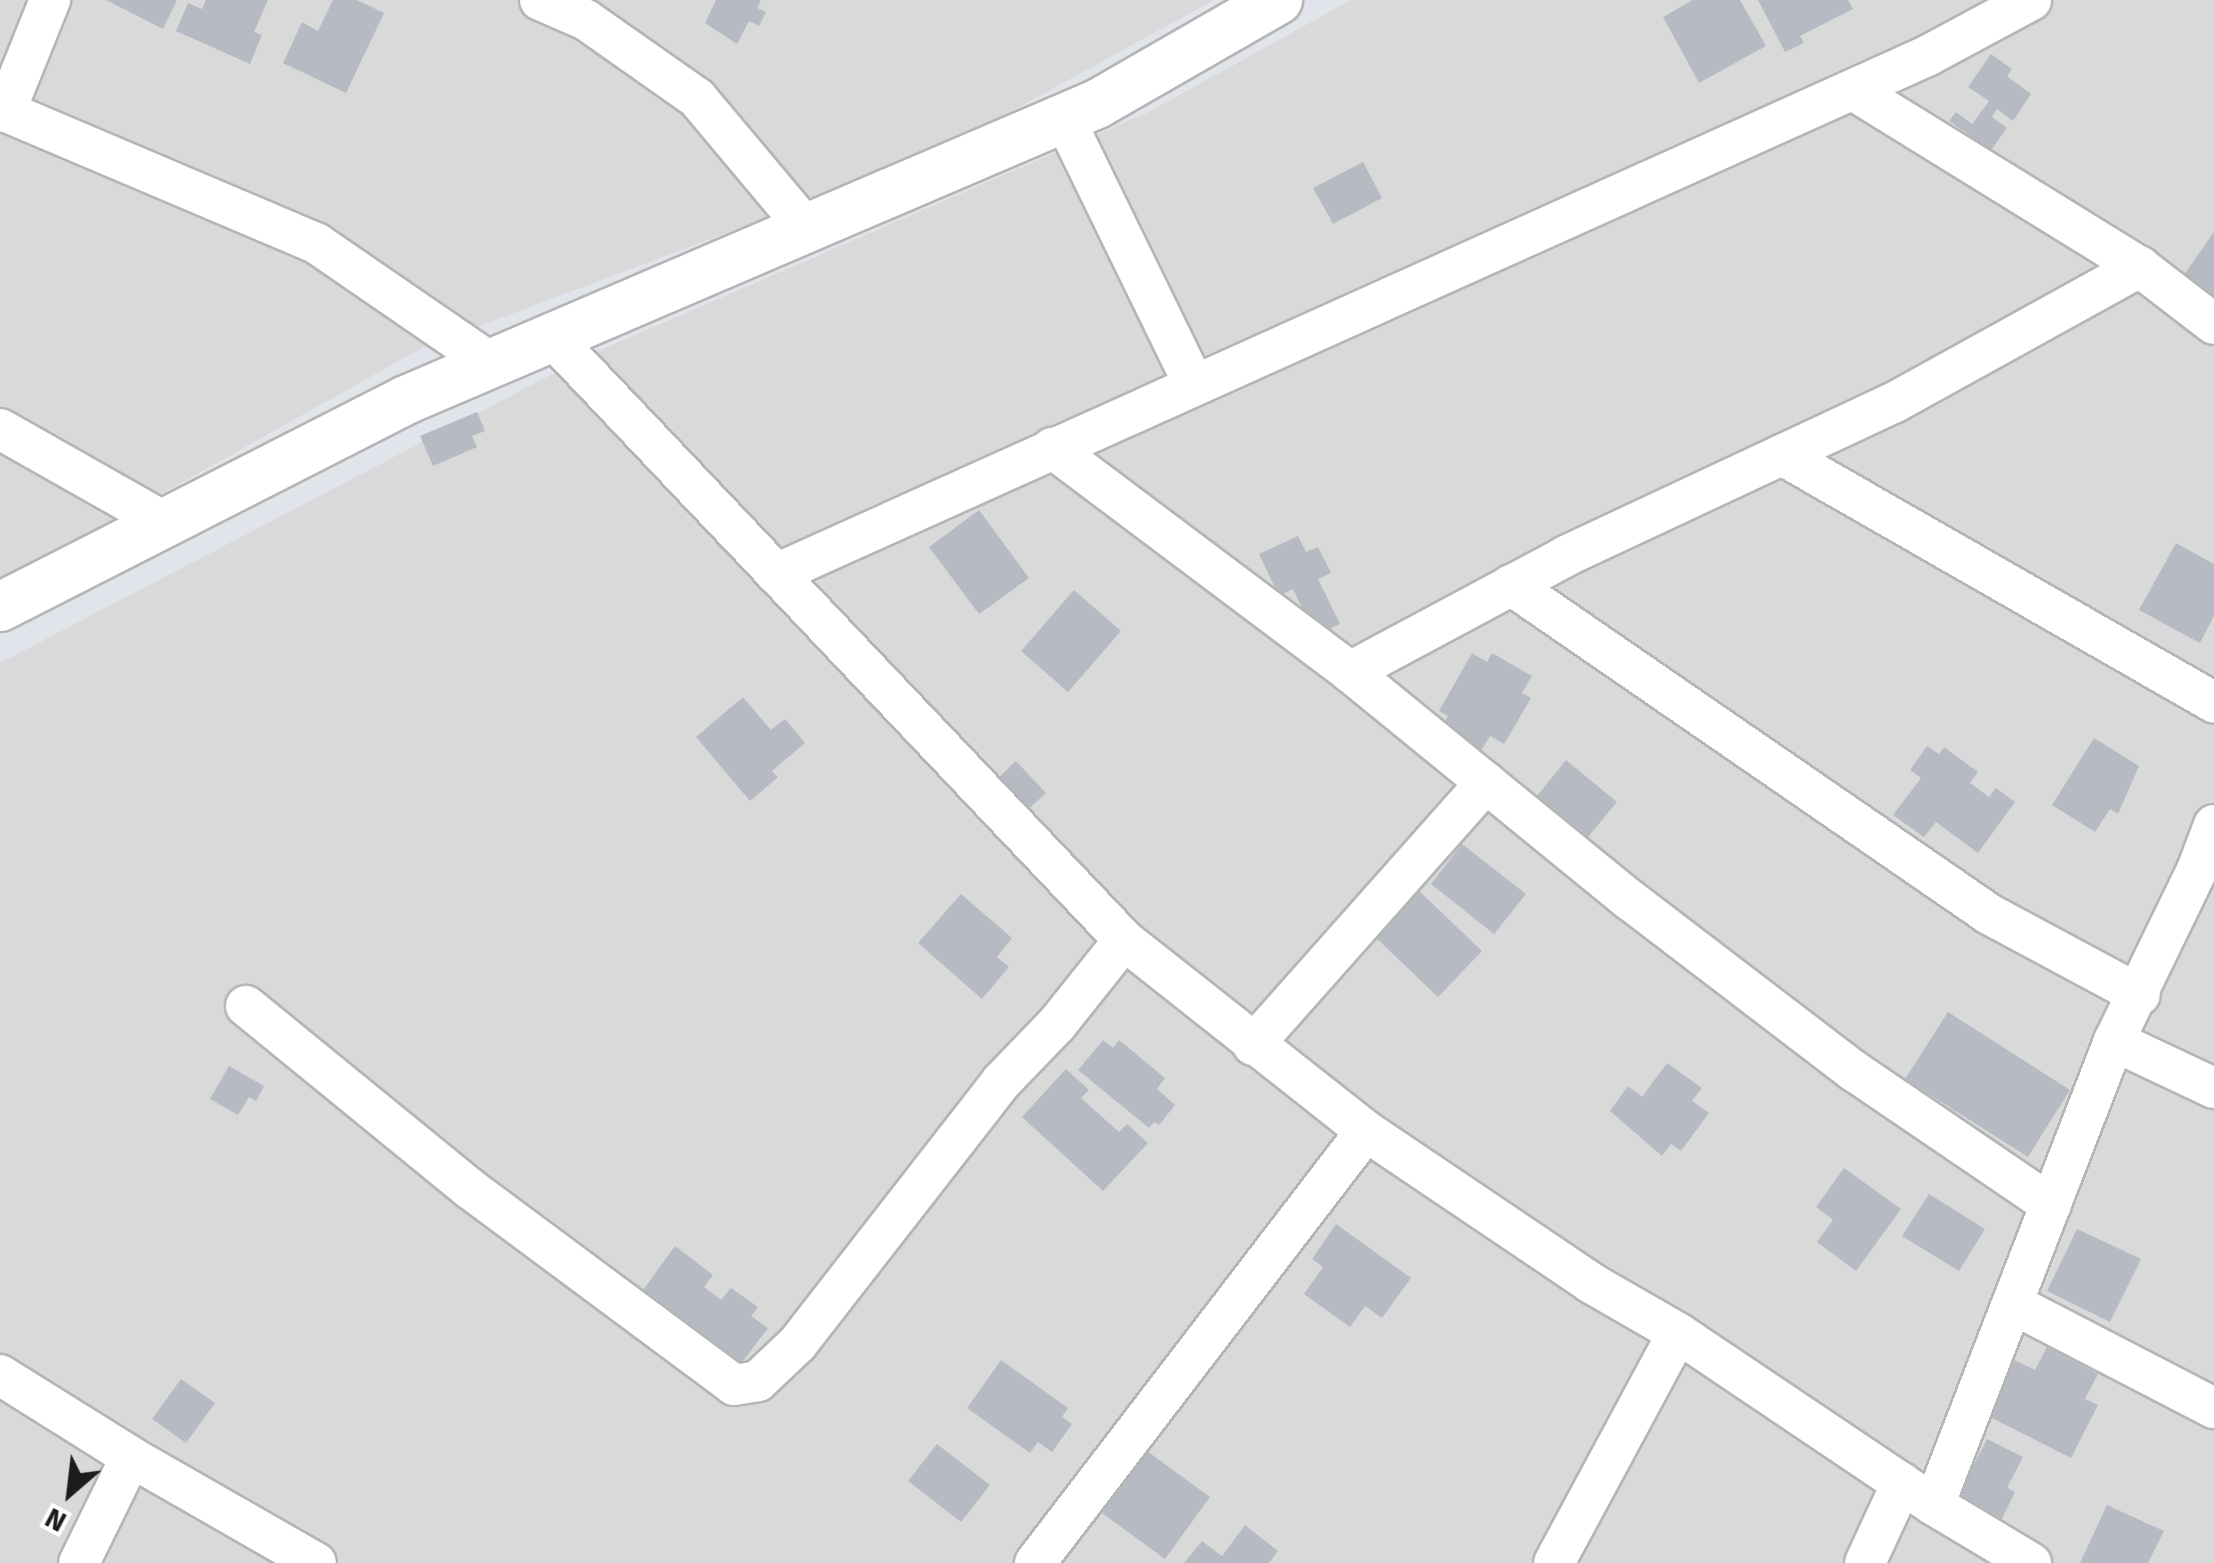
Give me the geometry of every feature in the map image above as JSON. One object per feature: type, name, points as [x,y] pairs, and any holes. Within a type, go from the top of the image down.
[{"type":"street","points":[[50,0],[2,110],[316,243],[492,364]]},
{"type":"street","points":[[540,0],[592,10],[697,98],[807,229]]},
{"type":"street","points":[[0,608],[406,400],[1098,104],[1278,0]]},
{"type":"street","points":[[776,574],[1853,90],[1992,24],[2031,0]]},
{"type":"street","points":[[1853,90],[2140,267],[2214,324]]},
{"type":"street","points":[[1064,118],[1194,384]]},
{"type":"street","points":[[1350,672],[1511,585],[1894,402],[2140,267]]},
{"type":"street","points":[[552,337],[1124,940],[1366,1131],[1591,1283],[1678,1332],[1918,1494],[2032,1563]]},
{"type":"street","points":[[0,428],[166,523]]},
{"type":"street","points":[[1052,448],[1350,672],[1630,900],[1854,1071],[2051,1206]]},
{"type":"street","points":[[1782,455],[2214,702]]},
{"type":"street","points":[[1511,585],[1989,914],[2140,995]]},
{"type":"street","points":[[1253,1045],[1486,782]]},
{"type":"street","points":[[1865,1563],[1918,1494],[2013,1304],[2114,1042],[2140,995],[2214,825]]},
{"type":"street","points":[[246,1006],[469,1188],[734,1385],[758,1381],[798,1343],[1001,1082],[1057,1024],[1124,940]]},
{"type":"street","points":[[2114,1042],[2214,1088]]},
{"type":"street","points":[[1035,1563],[1366,1131]]},
{"type":"street","points":[[2013,1304],[2214,1408]]},
{"type":"street","points":[[1554,1563],[1678,1332]]},
{"type":"street","points":[[0,1375],[131,1457],[316,1563]]},
{"type":"street","points":[[80,1563],[131,1457]]},
{"type":"shaded area","points":[[0,0],[1214,0],[930,156],[424,347],[0,584]]},
{"type":"shaded area","points":[[1351,0],[2214,0],[2214,1563],[0,1563],[0,663],[589,355],[1149,112]]},
{"type":"building","points":[[106,0],[177,0],[163,29]]},
{"type":"building","points":[[206,0],[268,0],[254,32],[262,35],[250,64],[176,31],[188,3],[202,9]]},
{"type":"building","points":[[333,0],[357,0],[384,13],[346,93],[283,63],[302,22],[318,31]]},
{"type":"building","points":[[716,0],[761,0],[757,8],[766,12],[759,26],[749,21],[737,44],[705,23]]},
{"type":"building","points":[[1693,0],[1740,0],[1766,46],[1699,83],[1663,17]]},
{"type":"building","points":[[1758,0],[1848,0],[1853,9],[1800,36],[1804,43],[1785,52]]},
{"type":"building","points":[[1991,54],[2012,69],[2007,76],[2031,94],[2013,121],[1997,109],[1992,117],[2007,128],[1991,150],[1949,121],[1956,112],[1972,124],[1989,101],[1968,87]]},
{"type":"building","points":[[1363,162],[1382,198],[1333,224],[1313,188]]},
{"type":"building","points":[[2214,232],[2214,307],[2179,282]]},
{"type":"building","points":[[477,412],[485,431],[472,436],[477,447],[433,466],[420,436]]},
{"type":"building","points":[[979,510],[1029,578],[979,614],[929,547]]},
{"type":"building","points":[[1298,536],[1306,552],[1318,547],[1331,573],[1318,579],[1340,624],[1315,636],[1293,589],[1279,596],[1259,554]]},
{"type":"building","points":[[2176,543],[2214,564],[2214,616],[2200,643],[2139,610]]},
{"type":"building","points":[[1074,590],[1121,631],[1068,692],[1021,651]]},
{"type":"building","points":[[1472,653],[1487,662],[1492,653],[1532,676],[1522,693],[1531,698],[1504,744],[1490,736],[1476,759],[1436,736],[1448,716],[1439,711]]},
{"type":"building","points":[[743,697],[771,730],[785,719],[805,743],[772,771],[778,777],[750,801],[696,737]]},
{"type":"building","points":[[2094,738],[2139,766],[2118,814],[2110,809],[2095,832],[2052,805]]},
{"type":"building","points":[[1927,746],[1939,754],[1944,747],[1978,772],[1970,783],[1989,797],[1996,788],[2015,802],[1978,853],[1936,822],[1924,837],[1893,815],[1921,778],[1910,770]]},
{"type":"building","points":[[1566,760],[1617,802],[1578,849],[1528,807]]},
{"type":"building","points":[[1016,761],[1046,793],[1023,814],[994,782]]},
{"type":"building","points":[[1462,844],[1526,894],[1494,934],[1431,884]]},
{"type":"building","points":[[1415,887],[1482,951],[1438,997],[1371,933]]},
{"type":"building","points":[[961,894],[1012,938],[997,957],[1009,967],[982,999],[918,943]]},
{"type":"building","points":[[1948,1012],[2070,1090],[2028,1157],[1905,1079]]},
{"type":"building","points":[[1103,1040],[1113,1048],[1119,1040],[1165,1078],[1157,1089],[1175,1105],[1159,1125],[1154,1122],[1149,1128],[1078,1070]]},
{"type":"building","points":[[1667,1063],[1702,1088],[1692,1101],[1709,1113],[1681,1151],[1671,1144],[1662,1156],[1610,1111],[1628,1086],[1642,1097]]},
{"type":"building","points":[[229,1066],[264,1086],[256,1101],[249,1097],[238,1115],[210,1099]]},
{"type":"building","points":[[1066,1069],[1089,1090],[1081,1098],[1119,1132],[1127,1124],[1148,1143],[1103,1191],[1022,1117]]},
{"type":"building","points":[[1844,1168],[1901,1209],[1856,1271],[1817,1242],[1833,1220],[1816,1207]]},
{"type":"building","points":[[1929,1194],[1985,1229],[1959,1271],[1902,1236]]},
{"type":"building","points":[[1336,1224],[1411,1278],[1382,1318],[1365,1306],[1350,1327],[1304,1294],[1323,1267],[1312,1259]]},
{"type":"building","points":[[2077,1229],[2141,1259],[2110,1322],[2047,1291]]},
{"type":"building","points":[[675,1246],[713,1275],[704,1287],[721,1300],[731,1288],[758,1307],[751,1316],[768,1328],[731,1377],[633,1304]]},
{"type":"building","points":[[2047,1347],[2098,1374],[2085,1399],[2098,1405],[2071,1458],[1984,1414],[2012,1359],[2035,1370]]},
{"type":"building","points":[[1001,1360],[1068,1408],[1062,1417],[1072,1424],[1052,1452],[1038,1442],[1030,1453],[967,1408]]},
{"type":"building","points":[[181,1379],[215,1403],[186,1443],[152,1419]]},
{"type":"building","points":[[1987,1439],[2023,1457],[2007,1488],[2015,1492],[1997,1529],[1953,1507]]},
{"type":"building","points":[[937,1444],[990,1485],[961,1522],[908,1481]]},
{"type":"building","points":[[1147,1451],[1210,1497],[1165,1559],[1102,1513]]},
{"type":"building","points":[[2107,1505],[2164,1531],[2148,1563],[2080,1563]]},
{"type":"building","points":[[1245,1525],[1278,1551],[1269,1563],[1184,1563],[1202,1541],[1222,1556]]}]
